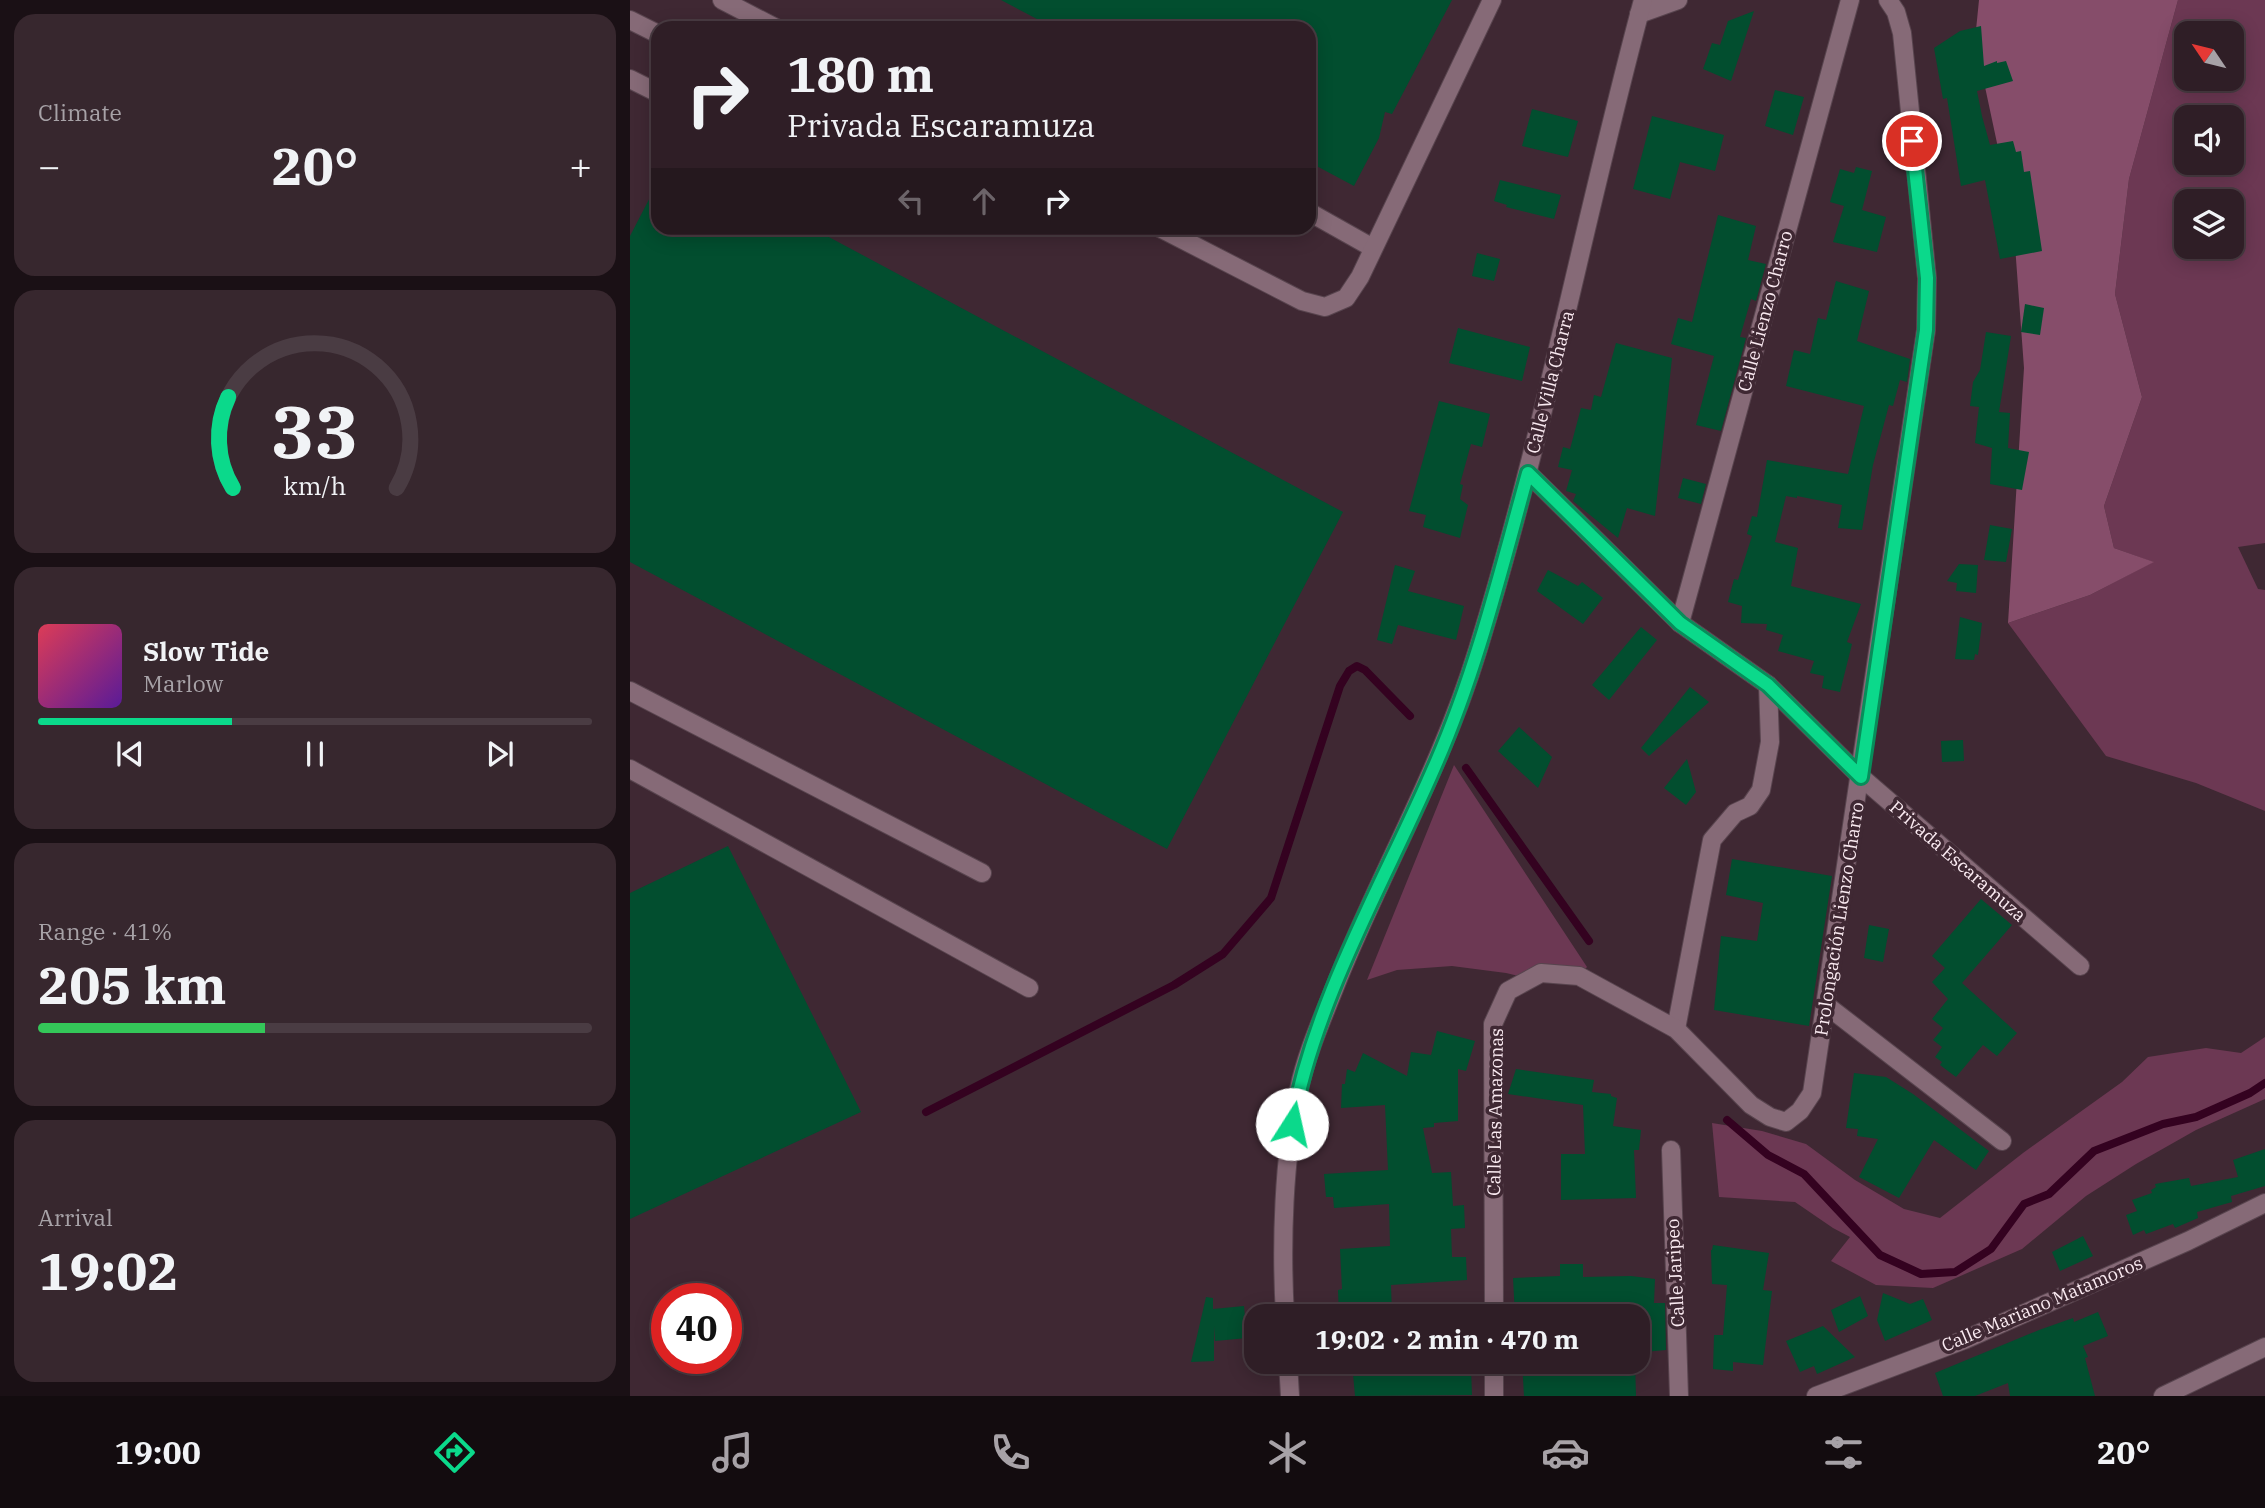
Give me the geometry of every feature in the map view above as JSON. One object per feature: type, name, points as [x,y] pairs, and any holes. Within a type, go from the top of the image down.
[{"type":"street","points":[[722,0],[762,21]]},
{"type":"street","points":[[1174,235],[1302,301],[1325,307],[1346,298],[1360,277],[1492,0]]},
{"type":"street","points":[[1641,7],[1678,0]]},
{"type":"street","name":"Calle Lienzo Charro","points":[[1680,623],[1850,0]]},
{"type":"street","name":"Prolongación Lienzo Charro","points":[[1786,1122],[1800,1111],[1812,1093],[1926,330],[1927,278],[1902,33],[1896,12],[1888,0]]},
{"type":"street","name":"Calle Villa Charra","points":[[1285,1304],[1285,1210],[1289,1142],[1299,1087],[1317,1031],[1351,948],[1458,711],[1479,647],[1528,473],[1641,7]]},
{"type":"street","points":[[630,20],[651,30]]},
{"type":"street","points":[[630,79],[651,90]]},
{"type":"street","points":[[1316,216],[1373,248]]},
{"type":"street","name":"Privada Escaramuza","points":[[1528,473],[1680,623],[1768,685],[1861,777],[2080,966]]},
{"type":"street","points":[[1676,1029],[1712,839],[1735,813],[1750,806],[1761,790],[1770,742],[1768,685]]},
{"type":"street","points":[[630,691],[982,873]]},
{"type":"street","points":[[630,769],[1029,988]]},
{"type":"street","name":"Calle Las Amazonas","points":[[1494,1304],[1493,1024],[1508,991],[1541,973],[1578,976],[1676,1029],[1751,1105],[1770,1117],[1786,1122]]},
{"type":"street","points":[[1826,1005],[2002,1141]]},
{"type":"street","name":"Calle Jaripeo","points":[[1671,1150],[1679,1396]]},
{"type":"street","name":"Calle Mariano Matamoros","points":[[1816,1396],[1964,1340],[2188,1241],[2265,1203]]},
{"type":"street","points":[[2163,1396],[2265,1347]]},
{"type":"street","points":[[1289,1374],[1290,1396]]},
{"type":"street","points":[[1494,1374],[1494,1396]]},
{"type":"shaded area","points":[[1979,0],[2178,0],[2129,179],[2115,294],[2142,397],[2104,506],[2114,548],[2154,562],[2090,595],[2008,623],[2024,368],[2013,218],[1975,40]]},
{"type":"shaded area","points":[[2178,0],[2265,0],[2265,543],[2238,547],[2258,589],[2265,590],[2265,811],[2196,783],[2106,756],[2008,623],[2090,595],[2153,562],[2114,548],[2104,506],[2142,397],[2115,294],[2129,179]]},
{"type":"shaded area","points":[[1454,765],[1587,967],[1579,976],[1531,979],[1452,966],[1397,970],[1367,980]]},
{"type":"shaded area","points":[[2265,1037],[2265,1099],[2196,1130],[2136,1164],[2086,1196],[2022,1249],[1933,1288],[1876,1285],[1831,1261],[1850,1237],[1795,1202],[1719,1197],[1712,1123],[1762,1131],[1806,1144],[1855,1180],[1904,1209],[1940,1218],[2023,1153],[2122,1082],[2148,1057],[2206,1048],[2241,1053]]},
{"type":"building","points":[[1001,0],[1452,0],[1392,114],[1385,112],[1379,138],[1354,186],[1316,166],[1316,21],[1041,21]]},
{"type":"building","points":[[1754,11],[1731,81],[1703,69],[1712,43],[1720,45],[1728,21]]},
{"type":"building","points":[[1981,26],[1984,66],[2006,61],[2013,81],[1977,91],[1982,116],[1990,145],[2013,141],[2016,152],[2021,151],[2024,172],[2030,171],[2042,251],[2000,259],[1985,180],[1961,186],[1947,98],[1943,99],[1934,48],[1960,31]]},
{"type":"building","points":[[1775,90],[1804,97],[1793,135],[1765,126]]},
{"type":"building","points":[[1532,109],[1578,121],[1568,157],[1522,146]]},
{"type":"building","points":[[1652,116],[1724,135],[1715,171],[1680,162],[1670,199],[1633,189]]},
{"type":"building","points":[[1856,167],[1872,171],[1862,210],[1886,217],[1877,252],[1833,242],[1844,206],[1830,202],[1840,169],[1854,173]]},
{"type":"building","points":[[1500,180],[1561,195],[1554,219],[1506,207],[1507,205],[1494,201]]},
{"type":"building","points":[[651,196],[651,235],[825,235],[1343,512],[1167,849],[630,562],[630,236]]},
{"type":"building","points":[[1718,215],[1756,226],[1748,260],[1766,264],[1756,301],[1751,299],[1740,337],[1746,338],[1721,431],[1696,425],[1714,356],[1671,344],[1678,318],[1692,322]]},
{"type":"building","points":[[1477,253],[1500,259],[1494,281],[1472,276]]},
{"type":"building","points":[[1836,281],[1869,291],[1857,341],[1910,359],[1907,382],[1900,380],[1893,406],[1889,405],[1873,465],[1862,530],[1838,528],[1842,505],[1786,496],[1775,542],[1798,548],[1791,586],[1861,604],[1847,642],[1852,644],[1840,692],[1822,688],[1824,676],[1810,673],[1814,661],[1778,651],[1783,635],[1766,630],[1767,624],[1741,623],[1742,606],[1728,602],[1734,579],[1738,580],[1752,536],[1747,534],[1752,516],[1757,517],[1767,460],[1848,474],[1864,406],[1786,386],[1794,350],[1810,354],[1818,318],[1826,320]]},
{"type":"building","points":[[2025,304],[2044,308],[2040,335],[2021,332]]},
{"type":"building","points":[[1458,328],[1530,347],[1522,381],[1449,363]]},
{"type":"building","points":[[1986,332],[2011,336],[1999,412],[2010,413],[2008,448],[2029,452],[2022,490],[1990,484],[1992,448],[1975,443],[1979,407],[1970,406],[1973,382],[1980,370]]},
{"type":"building","points":[[1616,343],[1672,358],[1655,516],[1627,508],[1618,538],[1573,501],[1576,494],[1566,491],[1572,470],[1558,467],[1563,447],[1570,449],[1581,408],[1591,410],[1594,395],[1601,397]]},
{"type":"building","points":[[1439,401],[1490,414],[1482,447],[1471,444],[1460,484],[1463,485],[1460,499],[1468,505],[1460,538],[1423,527],[1426,515],[1409,511]]},
{"type":"building","points":[[1683,478],[1706,484],[1701,504],[1678,498]]},
{"type":"building","points":[[1990,525],[2012,529],[2006,562],[1984,560]]},
{"type":"building","points":[[1959,564],[1978,565],[1976,593],[1956,591],[1957,583],[1947,581]]},
{"type":"building","points":[[1395,565],[1415,571],[1408,591],[1464,606],[1456,640],[1398,625],[1392,644],[1377,640]]},
{"type":"building","points":[[1548,570],[1578,586],[1582,582],[1603,598],[1583,624],[1537,591]]},
{"type":"building","points":[[1960,617],[1982,623],[1978,655],[1975,654],[1974,660],[1955,659]]},
{"type":"building","points":[[1641,627],[1657,640],[1609,700],[1592,685]]},
{"type":"building","points":[[1690,687],[1709,702],[1649,756],[1641,748]]},
{"type":"building","points":[[1519,727],[1552,757],[1538,788],[1498,751]]},
{"type":"building","points":[[1963,740],[1964,761],[1942,762],[1941,741]]},
{"type":"building","points":[[1687,759],[1696,792],[1686,805],[1664,788]]},
{"type":"building","points":[[728,846],[861,1112],[630,1219],[630,893]]},
{"type":"building","points":[[1732,859],[1832,876],[1809,1026],[1714,1010],[1721,936],[1757,941],[1763,903],[1726,895]]},
{"type":"building","points":[[1981,899],[2012,925],[1962,983],[2017,1033],[1997,1056],[1983,1045],[1956,1077],[1940,1065],[1942,1062],[1935,1057],[1942,1047],[1933,1040],[1943,1028],[1932,1019],[1948,999],[1932,982],[1945,968],[1932,956]]},
{"type":"building","points":[[1869,925],[1889,929],[1883,962],[1864,958]]},
{"type":"building","points":[[1437,1031],[1475,1041],[1466,1071],[1458,1069],[1458,1121],[1434,1123],[1434,1127],[1423,1128],[1432,1173],[1451,1172],[1453,1206],[1464,1205],[1465,1228],[1451,1229],[1452,1257],[1466,1257],[1467,1280],[1391,1285],[1392,1304],[1339,1304],[1338,1290],[1342,1289],[1340,1249],[1390,1246],[1389,1204],[1334,1208],[1333,1197],[1326,1197],[1324,1174],[1388,1170],[1385,1105],[1341,1108],[1342,1084],[1345,1084],[1347,1069],[1355,1072],[1363,1053],[1407,1076],[1411,1052],[1431,1055]]},
{"type":"building","points":[[1516,1069],[1594,1080],[1592,1092],[1611,1094],[1617,1098],[1613,1126],[1641,1130],[1639,1150],[1634,1150],[1636,1198],[1561,1200],[1561,1154],[1585,1154],[1583,1105],[1508,1094]]},
{"type":"building","points":[[1854,1073],[1886,1077],[1989,1151],[1976,1170],[1934,1140],[1899,1198],[1859,1177],[1878,1139],[1857,1136],[1858,1129],[1846,1128]]},
{"type":"building","points":[[2265,1149],[2265,1186],[2231,1196],[2232,1202],[2197,1212],[2198,1218],[2175,1228],[2173,1224],[2146,1234],[2144,1230],[2133,1235],[2126,1215],[2137,1211],[2132,1200],[2152,1193],[2155,1184],[2189,1178],[2191,1186],[2238,1177],[2233,1160]]},
{"type":"building","points":[[2083,1236],[2093,1256],[2060,1271],[2052,1252]]},
{"type":"building","points":[[1713,1245],[1769,1253],[1763,1290],[1772,1291],[1763,1365],[1733,1362],[1733,1371],[1713,1369],[1714,1335],[1723,1335],[1727,1285],[1712,1284]]},
{"type":"building","points":[[1560,1264],[1583,1264],[1583,1277],[1631,1276],[1655,1279],[1654,1303],[1665,1303],[1666,1350],[1650,1351],[1650,1304],[1514,1304],[1513,1278],[1560,1276]]},
{"type":"building","points":[[1883,1293],[1910,1304],[1923,1299],[1932,1320],[1885,1341],[1877,1320]]},
{"type":"building","points":[[1860,1296],[1868,1316],[1839,1332],[1831,1310]]},
{"type":"building","points":[[1206,1297],[1213,1298],[1213,1309],[1244,1306],[1244,1338],[1215,1341],[1214,1326],[1214,1361],[1191,1362]]},
{"type":"building","points":[[2098,1312],[2108,1336],[2083,1346],[2088,1357],[2085,1358],[2095,1396],[2010,1396],[2008,1383],[1975,1396],[1943,1396],[1935,1373],[2039,1330],[2073,1318],[2074,1322]]},
{"type":"building","points":[[1823,1326],[1855,1357],[1817,1374],[1814,1366],[1800,1372],[1786,1341]]},
{"type":"building","points":[[1353,1374],[1471,1374],[1472,1395],[1355,1396]]},
{"type":"building","points":[[1523,1374],[1635,1374],[1636,1396],[1524,1396]]},
{"type":"waterway","points":[[926,1112],[1174,985],[1223,954],[1271,898],[1340,686],[1349,671],[1357,666],[1365,670],[1410,716]]},
{"type":"waterway","points":[[1466,768],[1589,941]]},
{"type":"waterway","points":[[1727,1120],[1768,1155],[1804,1174],[1880,1255],[1921,1274],[1955,1272],[1991,1249],[2024,1204],[2049,1194],[2094,1151],[2163,1124],[2196,1117],[2250,1093],[2265,1083]]},
{"type":"route","points":[[1292,1124],[1299,1087],[1317,1031],[1351,948],[1458,711],[1528,473],[1680,623],[1768,685],[1861,777],[1926,330],[1927,278],[1912,141]]}]
